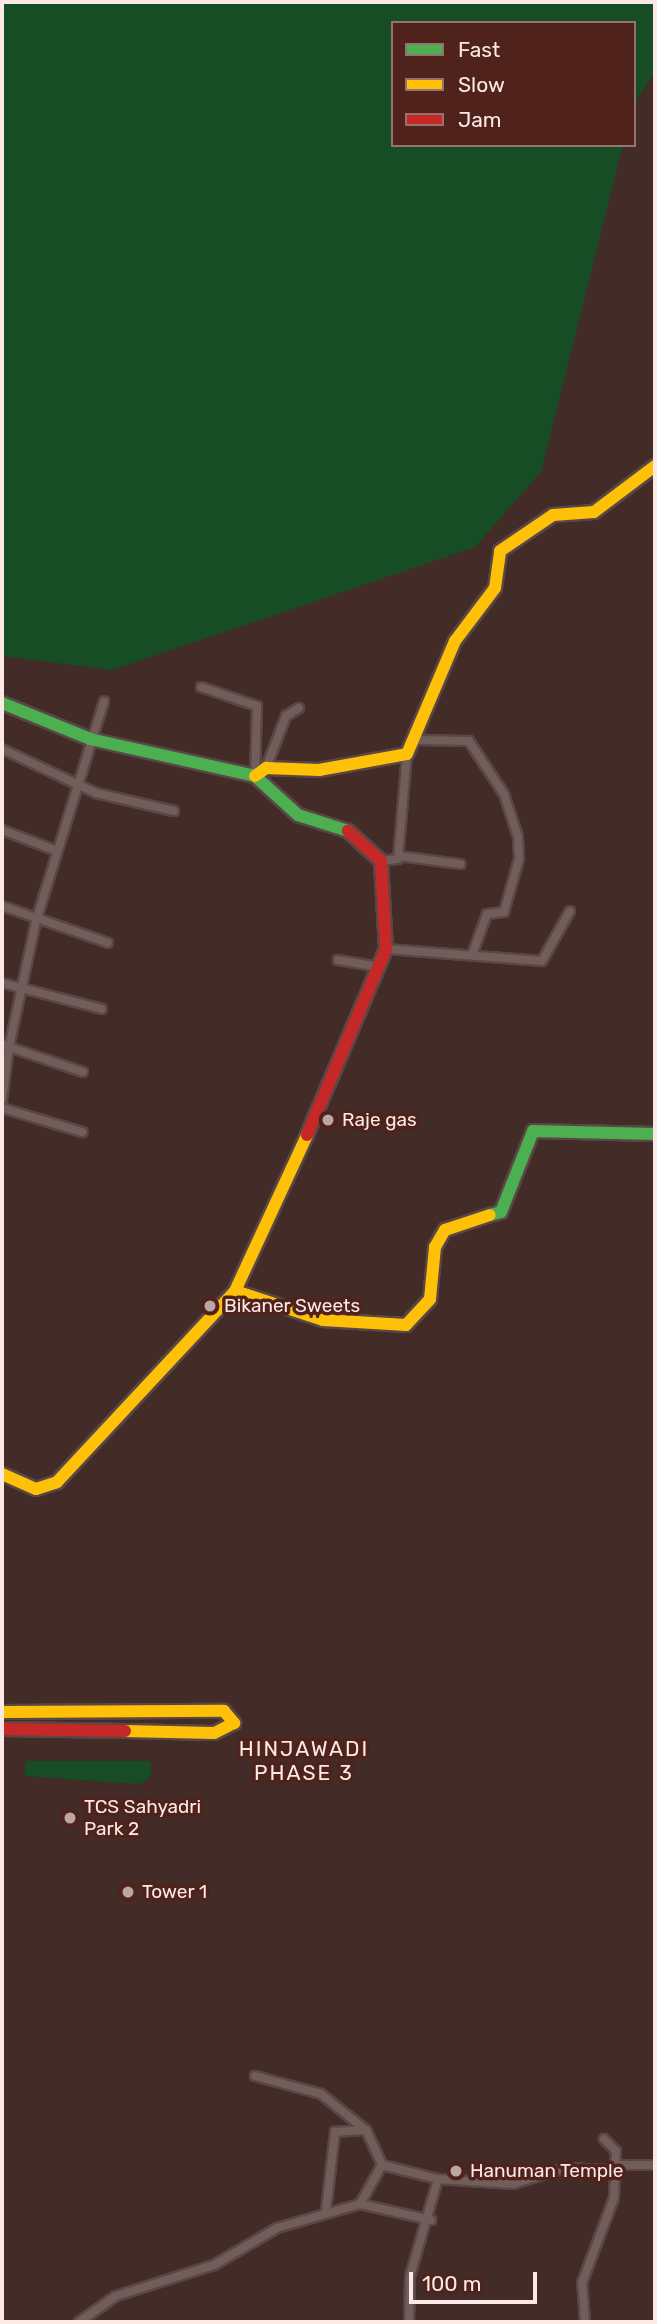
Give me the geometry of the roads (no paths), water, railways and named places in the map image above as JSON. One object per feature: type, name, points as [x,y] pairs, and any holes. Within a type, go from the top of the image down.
[{"type":"street","points":[[399,856],[407,754],[418,740],[455,641],[495,588],[500,551],[553,514],[594,512],[655,466]]},
{"type":"street","points":[[201,687],[257,706],[255,776]]},
{"type":"street","points":[[2,1100],[6,1046],[36,921],[90,739],[104,701]]},
{"type":"street","points":[[2,703],[90,739],[255,776],[298,816],[359,835],[381,861],[386,949],[383,967],[235,1291],[57,1482],[36,1489],[2,1474]]},
{"type":"street","points":[[267,768],[286,716],[299,708]]},
{"type":"street","points":[[418,740],[469,741],[504,793],[517,837],[519,859],[504,912],[486,914],[472,955]]},
{"type":"street","points":[[2,749],[77,784],[174,811]]},
{"type":"street","points":[[255,776],[267,768],[319,770],[407,754]]},
{"type":"street","points":[[2,830],[57,851]]},
{"type":"street","points":[[381,861],[399,856],[460,864]]},
{"type":"street","points":[[2,906],[36,921],[107,943]]},
{"type":"street","points":[[386,949],[542,961],[570,911]]},
{"type":"street","points":[[338,960],[383,967]]},
{"type":"street","points":[[2,983],[102,1009]]},
{"type":"street","points":[[6,1046],[83,1072]]},
{"type":"street","points":[[2,1108],[82,1132]]},
{"type":"street","points":[[235,1291],[323,1320],[406,1325],[430,1298],[435,1247],[445,1230],[501,1212],[533,1131],[655,1135]]},
{"type":"street","points":[[2,1712],[224,1711],[234,1723],[214,1733],[2,1729]]},
{"type":"street","points":[[255,2076],[321,2094],[366,2130],[382,2165]]},
{"type":"street","points":[[326,2211],[335,2132],[366,2130]]},
{"type":"street","points":[[585,2322],[582,2283],[614,2198],[616,2151],[604,2139]]},
{"type":"street","points":[[382,2165],[438,2179],[513,2184],[565,2168],[655,2165]]},
{"type":"street","points":[[360,2204],[382,2165]]},
{"type":"street","points":[[409,2322],[411,2276],[431,2220],[438,2179]]},
{"type":"street","points":[[79,2322],[116,2296],[214,2266],[276,2228],[326,2211],[360,2204],[431,2220]]},
{"type":"place","name":"Raje gas","points":[[328,1120]]},
{"type":"place","name":"Bikaner Sweets","points":[[210,1306]]},
{"type":"place","name":"TCS Sahyadri Park 2","points":[[70,1818]]},
{"type":"place","name":"Tower 1","points":[[128,1892]]},
{"type":"place","name":"Hanuman Temple","points":[[456,2171]]},
{"type":"district","name":"HINJAWADI PHASE 3","points":[[304,1761]]}]
